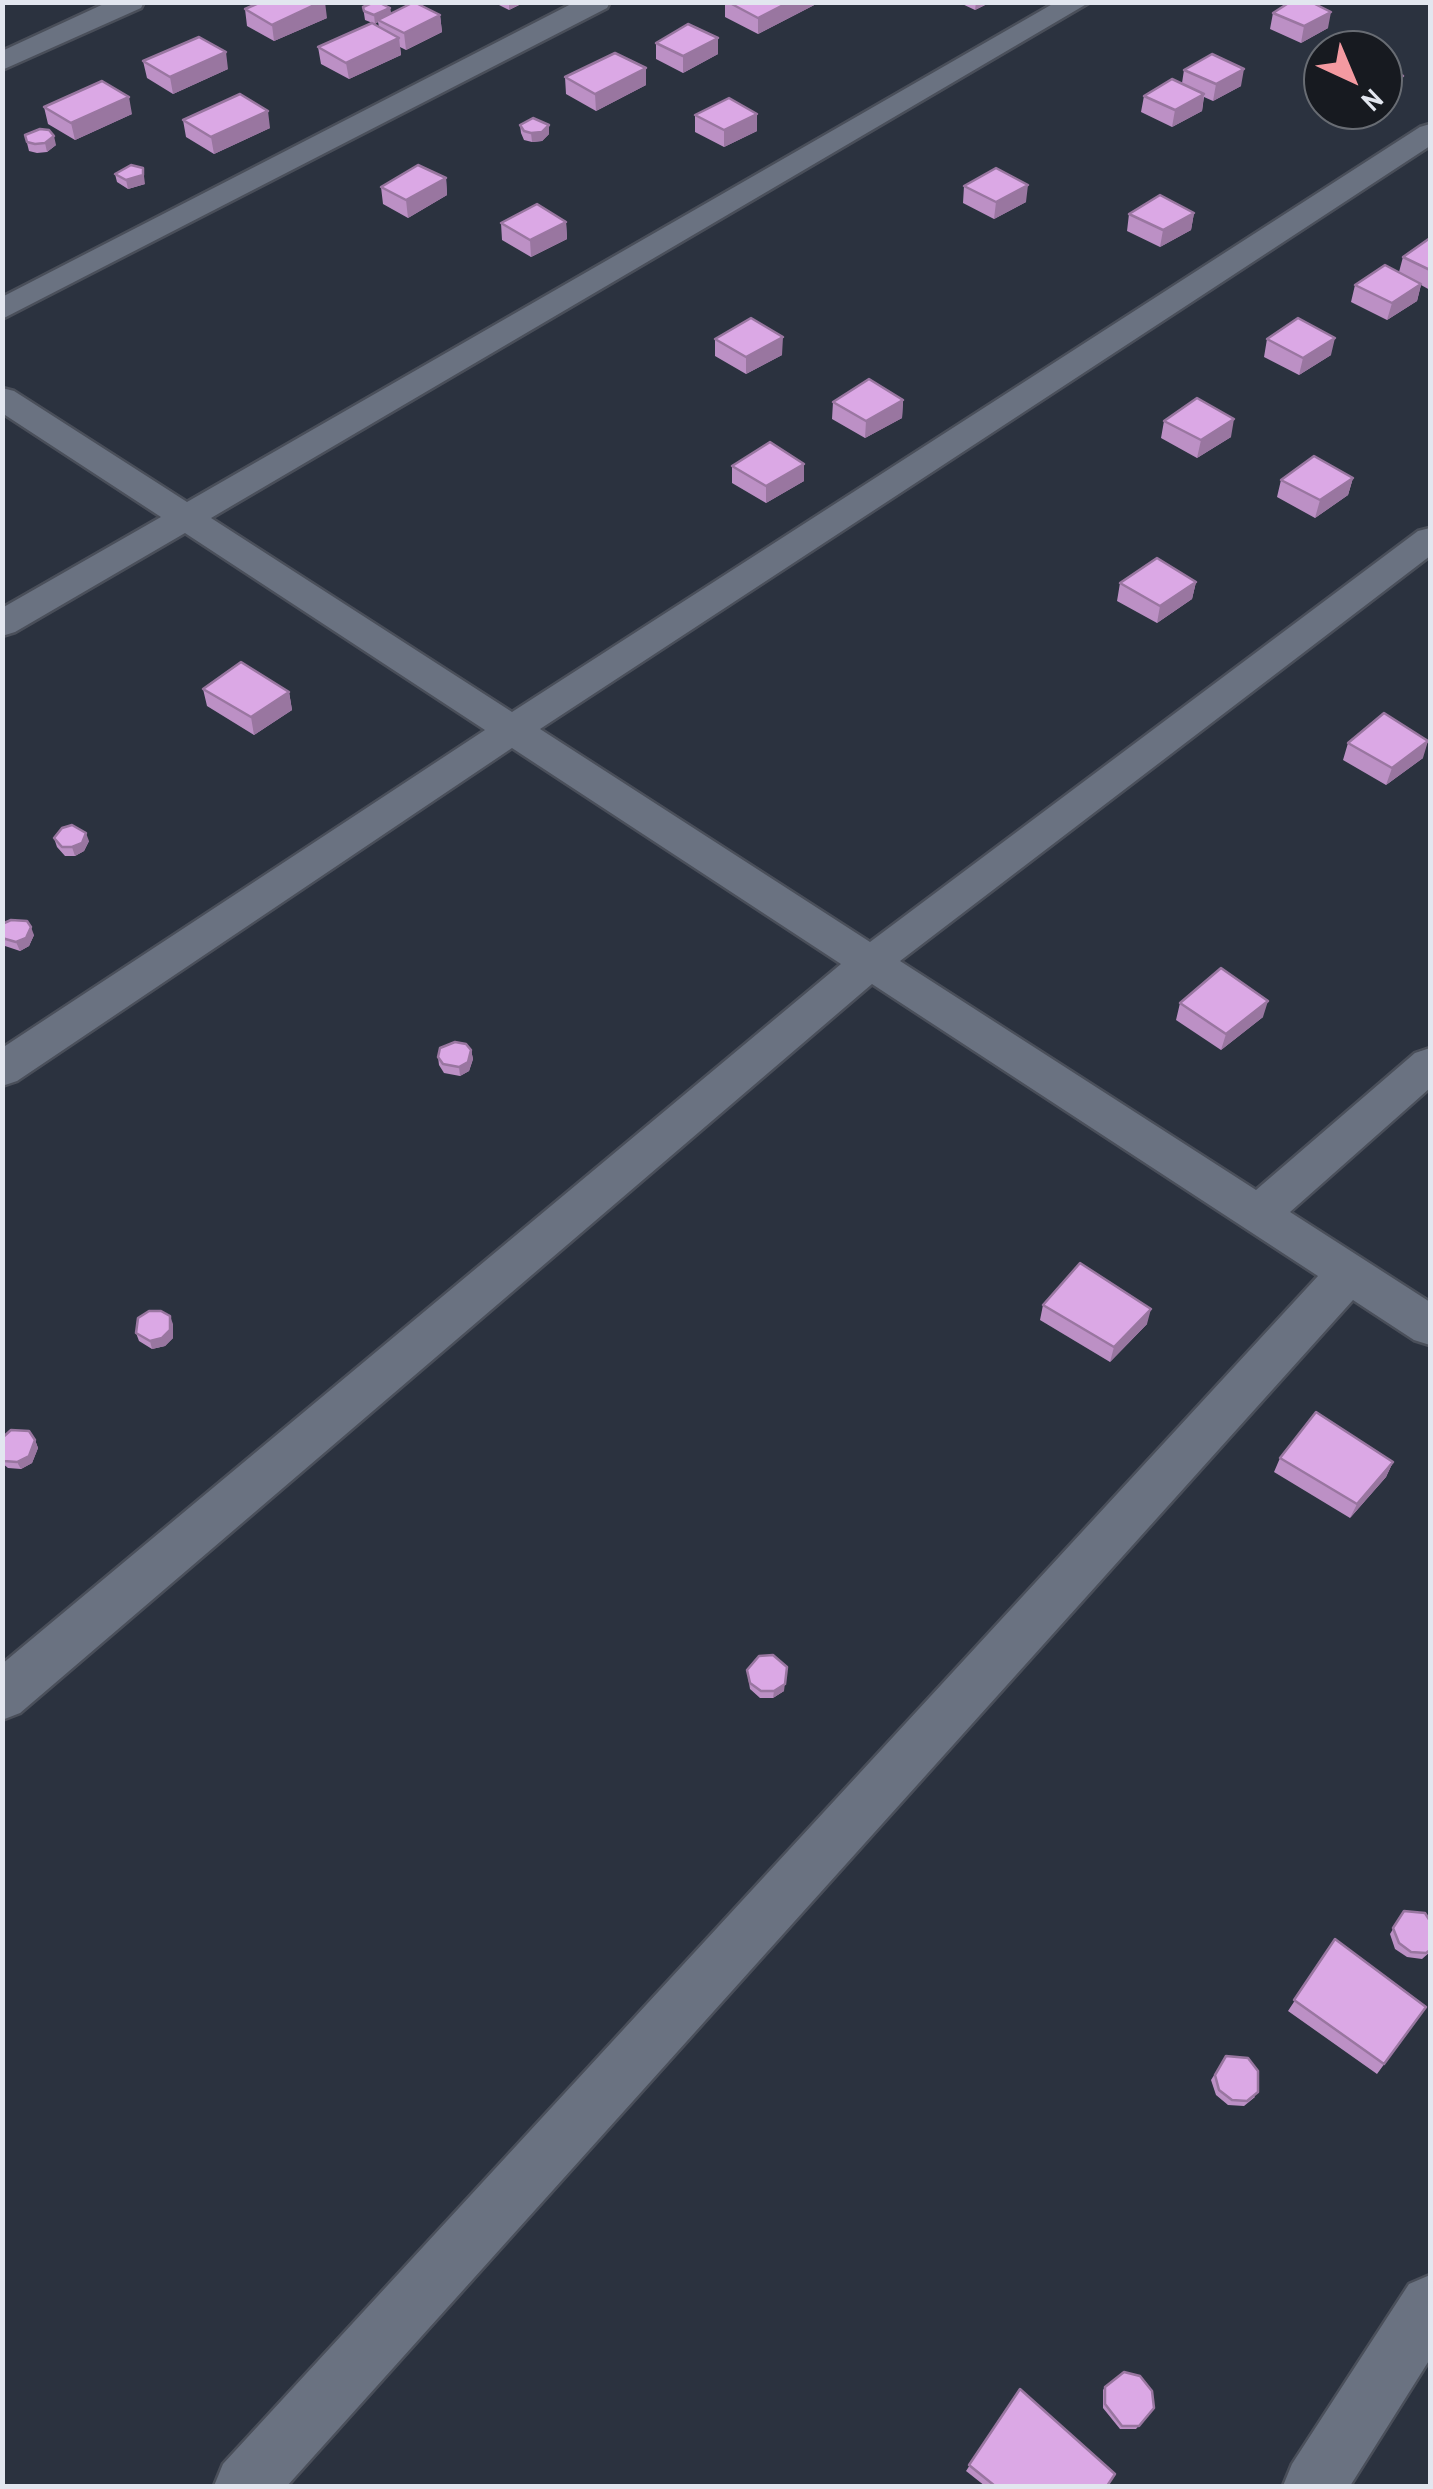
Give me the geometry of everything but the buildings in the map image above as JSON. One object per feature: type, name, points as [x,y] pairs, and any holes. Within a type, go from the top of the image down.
[{"type":"street","points":[[2,62],[130,2]]},
{"type":"street","points":[[2,310],[597,2]]},
{"type":"street","points":[[2,624],[1076,2]]},
{"type":"street","points":[[2,1070],[513,729],[1430,133]]},
{"type":"street","points":[[2,398],[1430,1326]]},
{"type":"street","points":[[2,1696],[871,962],[1430,539]]},
{"type":"street","points":[[1258,1213],[1430,1064]]},
{"type":"street","points":[[246,2486],[1349,1273]]},
{"type":"street","points":[[1314,2486],[1430,2305]]}]
